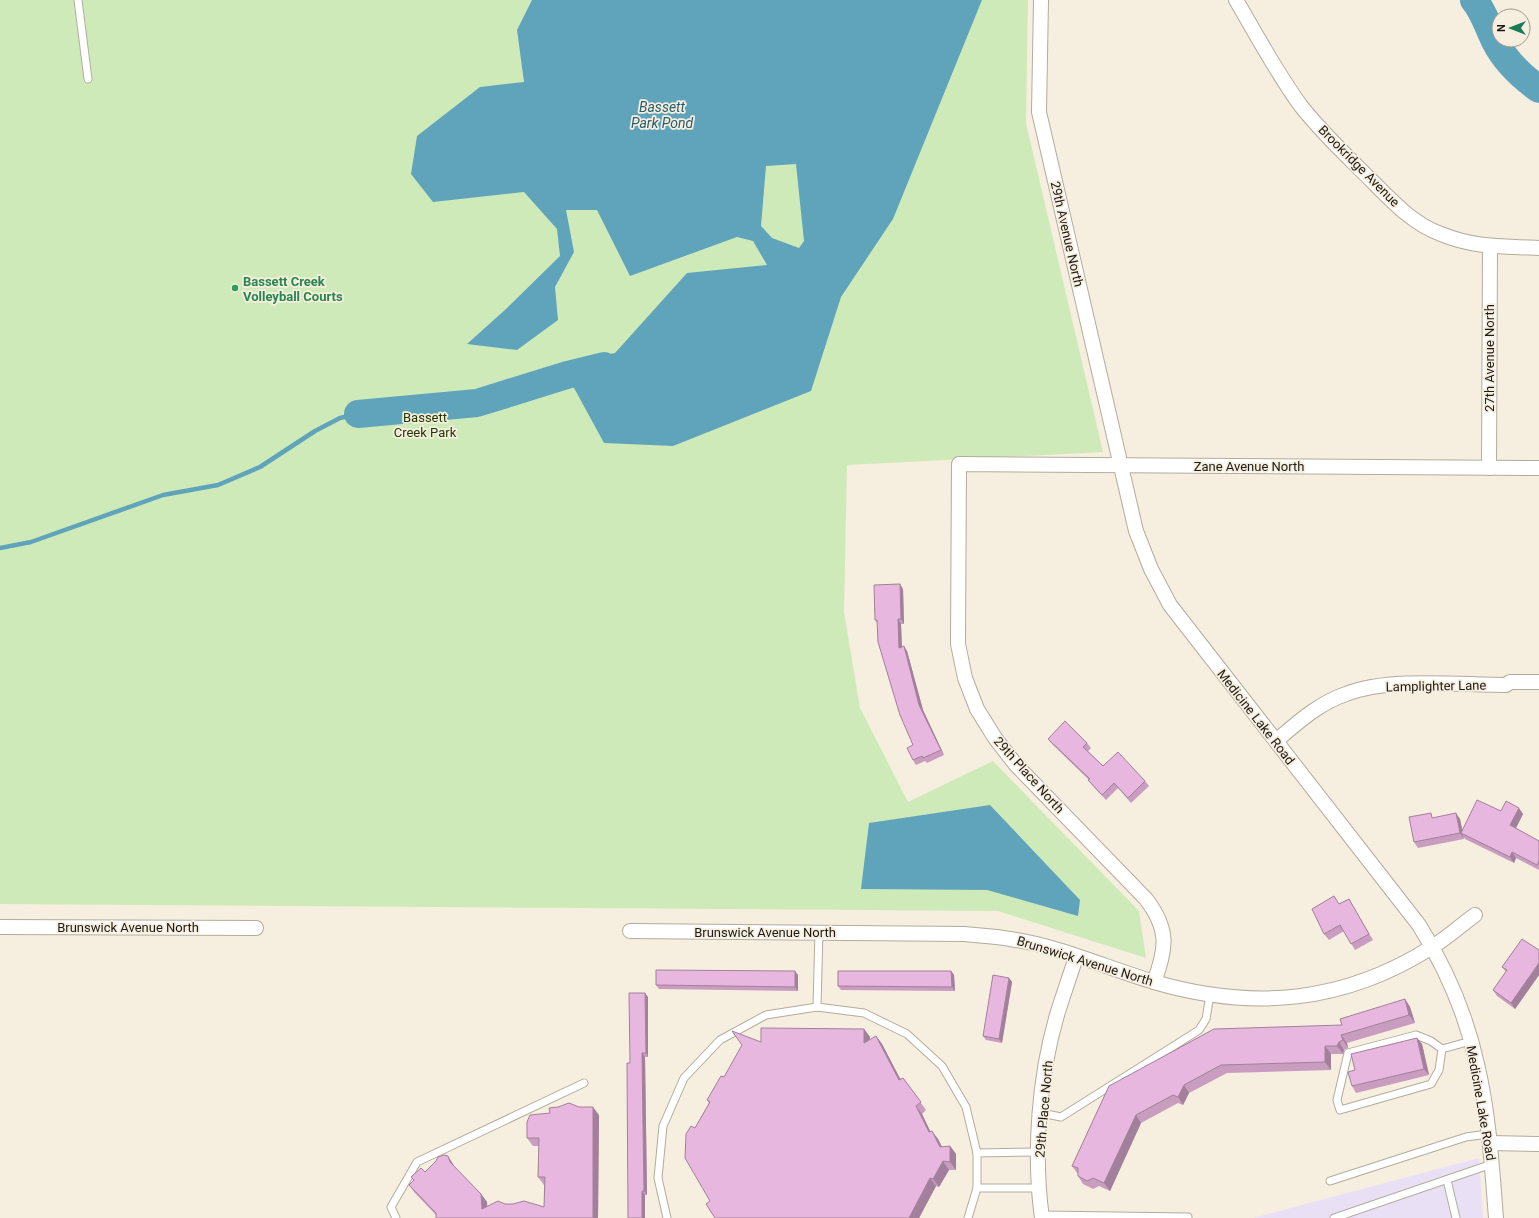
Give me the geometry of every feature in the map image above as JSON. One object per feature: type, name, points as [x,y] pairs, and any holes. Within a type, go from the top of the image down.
[{"type":"street","name":"29th Avenue North","points":[[1041,0],[1039,112],[1121,465]]},
{"type":"street","name":"Brookridge Avenue","points":[[1236,0],[1301,105],[1323,132],[1415,222],[1440,234],[1466,242],[1490,247],[1539,248]]},
{"type":"street","name":"27th Avenue North","points":[[1489,468],[1490,247]]},
{"type":"street","name":"Zane Avenue North","points":[[959,464],[1539,468]]},
{"type":"street","name":"29th Place North","points":[[959,464],[958,644],[965,678],[977,709],[995,738],[1016,765],[1146,899],[1155,912],[1162,927],[1164,944],[1162,961],[1154,982]]},
{"type":"street","name":"Medicine Lake Road","points":[[1121,465],[1136,531],[1150,569],[1170,605],[1419,925],[1445,969],[1463,1016],[1477,1065],[1489,1138],[1496,1218]]},
{"type":"street","name":"Lamplighter Lane","points":[[1276,741],[1318,707],[1346,694],[1376,686],[1406,684],[1506,685],[1510,682],[1539,682]]},
{"type":"street","points":[[1433,947],[1475,914]]},
{"type":"street","name":"Brunswick Avenue North","points":[[0,926],[256,928]]},
{"type":"street","name":"Brunswick Avenue North","points":[[630,931],[965,934],[1010,939],[1076,957],[1154,982],[1210,995],[1240,999],[1285,999],[1328,992],[1371,979],[1433,947]]},
{"type":"street","name":"29th Place North","points":[[1042,1216],[1039,1152],[1044,1077],[1057,1016],[1076,957]]},
{"type":"street","points":[[1489,1138],[1539,1144]]},
{"type":"lane","points":[[78,0],[88,79]]},
{"type":"lane","points":[[817,1007],[819,932]]},
{"type":"lane","points":[[1041,1113],[1061,1117],[1199,1030],[1206,1019],[1210,995]]},
{"type":"lane","points":[[667,1218],[658,1178],[663,1126],[684,1078],[720,1040],[766,1015],[817,1007],[864,1014],[907,1034],[942,1066],[966,1107],[977,1153],[977,1188],[968,1218]]},
{"type":"lane","points":[[1416,1036],[1431,1041],[1442,1049],[1439,1070],[1431,1084],[1340,1110],[1337,1100],[1348,1053],[1416,1036]]},
{"type":"lane","points":[[1442,1049],[1471,1041]]},
{"type":"lane","points":[[396,1218],[391,1207],[417,1162],[584,1083]]},
{"type":"lane","points":[[1330,1181],[1466,1137],[1489,1138]]},
{"type":"lane","points":[[977,1153],[1039,1152]]},
{"type":"lane","points":[[1334,1218],[1492,1164]]},
{"type":"lane","points":[[1447,1180],[1456,1218]]},
{"type":"lane","points":[[977,1188],[1040,1188]]},
{"type":"lane","points":[[1042,1216],[1188,1216]]},
{"type":"shaded area","points":[[1479,1158],[1483,1218],[1253,1218]]},
{"type":"green space","name":"Bassett Creek Park","points":[[0,0],[1028,0],[1026,123],[1103,452],[847,465],[844,612],[860,708],[908,802],[993,761],[1139,911],[1146,958],[998,911],[0,904]]},
{"type":"water","name":"Bassett Park Pond","points":[[532,0],[982,0],[893,219],[841,297],[811,391],[673,446],[604,443],[561,364],[615,353],[687,273],[767,265],[753,241],[737,237],[630,276],[597,210],[566,210],[574,252],[555,287],[558,320],[517,350],[467,344],[506,309],[560,256],[557,229],[524,192],[433,202],[411,174],[417,136],[480,87],[524,82],[517,30]],"holes":[[[796,164],[804,241],[799,248],[772,238],[761,226],[766,166]]]},
{"type":"water","points":[[990,805],[1080,900],[1078,916],[987,890],[861,889],[869,823]]},
{"type":"building","points":[[900,584],[901,619],[898,619],[899,648],[904,646],[919,705],[941,750],[923,758],[922,756],[913,760],[907,748],[913,745],[900,715],[878,642],[877,620],[875,620],[874,585]]},
{"type":"building","points":[[1065,721],[1087,743],[1083,747],[1103,766],[1118,752],[1145,781],[1128,798],[1114,783],[1102,795],[1088,780],[1090,779],[1048,739]]},
{"type":"building","points":[[1477,800],[1501,811],[1506,801],[1519,808],[1510,825],[1539,841],[1539,861],[1537,865],[1512,852],[1510,857],[1461,833]]},
{"type":"building","points":[[1431,813],[1432,818],[1456,813],[1460,833],[1414,842],[1409,817]]},
{"type":"building","points":[[1334,896],[1339,904],[1349,899],[1369,934],[1351,944],[1340,925],[1324,934],[1312,909]]},
{"type":"building","points":[[1522,939],[1539,950],[1539,963],[1511,1003],[1493,990],[1507,970],[1502,967]]},
{"type":"building","points":[[656,970],[795,971],[795,987],[656,985]]},
{"type":"building","points":[[838,971],[951,971],[952,987],[838,986]]},
{"type":"building","points":[[993,975],[1009,978],[999,1039],[983,1036]]},
{"type":"building","points":[[629,993],[645,993],[646,1053],[642,1053],[644,1191],[642,1191],[642,1218],[628,1218],[627,1063],[630,1063]]},
{"type":"building","points":[[1405,999],[1409,1015],[1341,1035],[1343,1040],[1339,1042],[1337,1046],[1325,1046],[1325,1062],[1221,1065],[1184,1085],[1178,1097],[1173,1095],[1136,1115],[1104,1183],[1093,1178],[1087,1181],[1078,1176],[1078,1168],[1072,1166],[1109,1086],[1214,1029],[1342,1025],[1340,1019]]},
{"type":"building","points":[[761,1028],[864,1029],[864,1043],[876,1036],[899,1080],[903,1078],[921,1102],[916,1106],[929,1132],[932,1131],[940,1147],[950,1146],[950,1162],[943,1161],[933,1179],[930,1178],[909,1218],[715,1218],[706,1204],[710,1201],[685,1158],[686,1134],[691,1126],[695,1128],[710,1102],[707,1100],[721,1076],[724,1077],[742,1045],[732,1031],[761,1042]]},
{"type":"building","points":[[1417,1038],[1424,1069],[1352,1086],[1348,1072],[1355,1070],[1351,1054]]},
{"type":"building","points":[[569,1103],[579,1107],[593,1107],[593,1218],[436,1218],[436,1213],[409,1185],[414,1180],[411,1177],[421,1168],[425,1172],[438,1157],[444,1155],[448,1156],[450,1162],[481,1194],[482,1209],[498,1201],[505,1204],[513,1204],[524,1201],[544,1207],[545,1177],[538,1177],[539,1138],[527,1138],[527,1122],[530,1115],[550,1113],[549,1108],[558,1107]]},
{"type":"waterway","points":[[1474,0],[1481,10],[1495,41],[1509,62],[1526,79],[1539,89]]},
{"type":"waterway","points":[[358,414],[477,403],[567,375],[604,366]]},
{"type":"waterway","points":[[0,548],[31,542],[163,495],[218,485],[260,467],[315,431],[340,418],[358,414]]},
{"type":"place","name":"Bassett Creek Volleyball Courts","points":[[235,288]]}]
